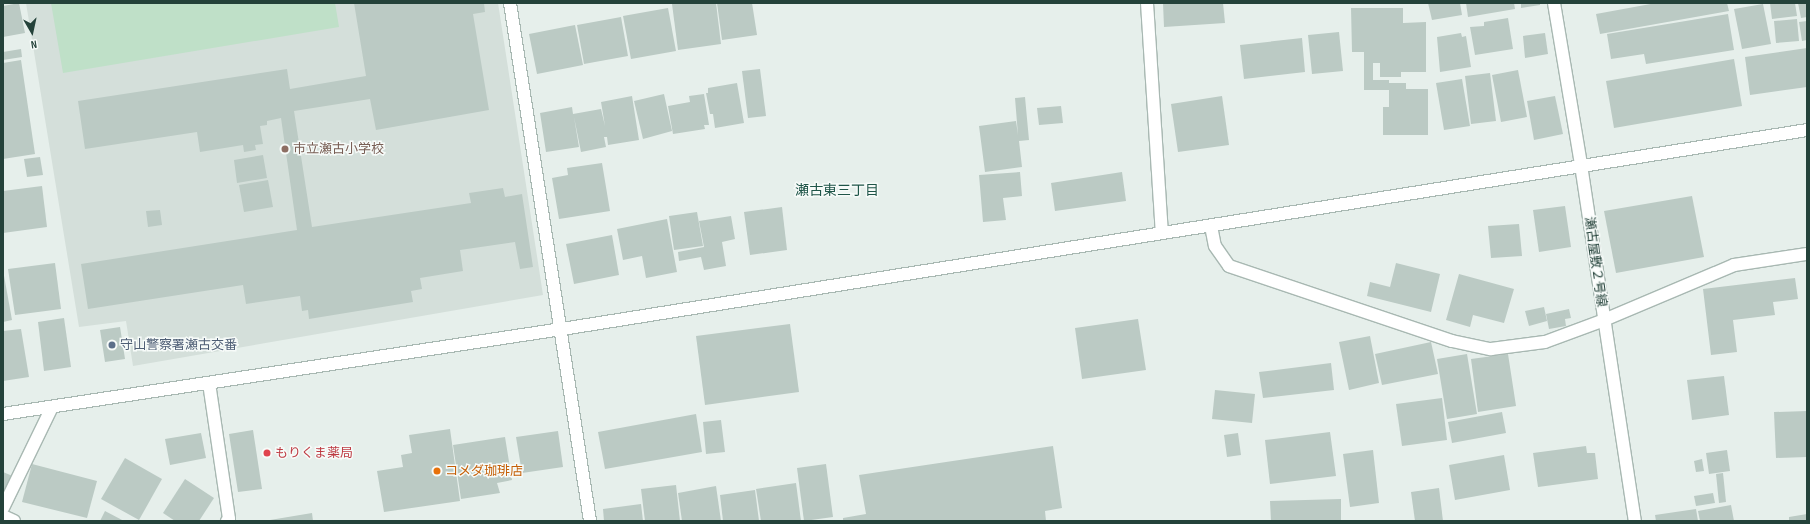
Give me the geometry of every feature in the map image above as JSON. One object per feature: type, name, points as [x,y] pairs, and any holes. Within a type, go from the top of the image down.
[{"type":"street","points":[[510,3],[562,329],[590,521]]},
{"type":"street","points":[[1147,3],[1162,233]]},
{"type":"street","name":"瀬古屋敷２号線","points":[[1555,3],[1635,521]]},
{"type":"street","points":[[3,414],[562,329],[1807,130]]},
{"type":"street","points":[[1210,226],[1215,246],[1229,266],[1452,341],[1491,349],[1544,342],[1604,320],[1734,265],[1807,254]]},
{"type":"street","points":[[209,383],[229,519],[227,521]]},
{"type":"street","points":[[3,508],[52,407]]},
{"type":"street","points":[[3,516],[14,521]]},
{"type":"shaded area","name":"市立瀬古小学校","points":[[26,3],[498,3],[543,295],[133,366],[126,321],[79,327]]},
{"type":"green space","points":[[51,3],[335,3],[339,27],[63,73]]},
{"type":"building","points":[[19,3],[25,33],[3,37],[3,6]]},
{"type":"building","points":[[354,3],[484,3],[485,12],[473,14],[489,110],[376,130],[370,99],[294,111],[312,227],[471,203],[469,193],[503,188],[505,197],[522,194],[533,267],[520,269],[515,242],[460,250],[463,271],[420,278],[422,289],[411,291],[413,302],[309,319],[308,310],[302,311],[300,296],[246,304],[243,285],[88,309],[81,264],[297,230],[281,118],[267,121],[267,125],[260,126],[263,144],[255,145],[256,150],[244,152],[243,145],[200,152],[197,132],[85,149],[78,101],[287,69],[290,89],[366,76]]},
{"type":"building","points":[[716,3],[721,44],[678,50],[672,4]]},
{"type":"building","points":[[717,3],[752,3],[757,35],[722,40]]},
{"type":"building","points":[[1163,3],[1223,3],[1225,23],[1164,27]]},
{"type":"building","points":[[1428,3],[1460,3],[1462,15],[1432,20]]},
{"type":"building","points":[[1466,3],[1514,3],[1515,9],[1468,17]]},
{"type":"building","points":[[1521,3],[1540,3],[1540,5],[1521,8]]},
{"type":"building","points":[[1656,3],[1727,3],[1729,11],[1600,34],[1596,14]]},
{"type":"building","points":[[1770,3],[1795,3],[1797,16],[1772,19]]},
{"type":"building","points":[[1798,3],[1807,3],[1807,17],[1801,18]]},
{"type":"building","points":[[1763,4],[1771,44],[1742,49],[1734,9]]},
{"type":"building","points":[[668,8],[676,51],[631,59],[623,16]]},
{"type":"building","points":[[1351,8],[1403,8],[1403,23],[1426,22],[1426,72],[1401,72],[1401,77],[1380,77],[1380,63],[1373,63],[1373,80],[1389,80],[1389,83],[1406,83],[1406,89],[1428,89],[1428,135],[1383,135],[1383,107],[1389,107],[1389,90],[1364,90],[1364,52],[1352,52]]},
{"type":"building","points":[[1728,14],[1734,50],[1646,64],[1644,54],[1611,59],[1607,34]]},
{"type":"building","points":[[621,17],[628,56],[584,64],[577,25]]},
{"type":"building","points":[[1508,18],[1513,49],[1475,55],[1470,27],[1484,26],[1484,22]]},
{"type":"building","points":[[1797,19],[1799,41],[1776,43],[1774,21]]},
{"type":"building","points":[[1807,21],[1807,40],[1802,41],[1799,22]]},
{"type":"building","points":[[575,25],[583,65],[537,74],[529,34]]},
{"type":"building","points":[[1339,32],[1343,71],[1312,74],[1308,35]]},
{"type":"building","points":[[1461,33],[1462,37],[1466,36],[1471,67],[1440,72],[1437,37]]},
{"type":"building","points":[[1545,33],[1548,54],[1525,58],[1523,36]]},
{"type":"building","points":[[1302,38],[1305,72],[1244,79],[1240,45]]},
{"type":"building","points":[[1807,48],[1807,87],[1750,95],[1745,57]]},
{"type":"building","points":[[21,49],[22,57],[3,60],[3,52]]},
{"type":"building","points":[[1734,59],[1742,106],[1614,128],[1606,81]]},
{"type":"building","points":[[21,60],[35,154],[3,159],[3,63]]},
{"type":"building","points":[[760,69],[766,116],[748,118],[742,71]]},
{"type":"building","points":[[1518,70],[1527,117],[1501,122],[1492,75]]},
{"type":"building","points":[[1490,73],[1496,121],[1471,124],[1465,76]]},
{"type":"building","points":[[1462,79],[1470,126],[1444,130],[1436,83]]},
{"type":"building","points":[[737,83],[744,123],[715,128],[713,114],[710,114],[706,93],[708,93],[708,88]]},
{"type":"building","points":[[664,94],[672,131],[643,139],[634,101]]},
{"type":"building","points":[[704,94],[709,125],[704,125],[705,129],[673,134],[668,106],[690,102],[689,96]]},
{"type":"building","points":[[632,96],[639,140],[608,145],[607,137],[604,137],[606,147],[581,152],[574,117],[579,147],[546,152],[540,113],[572,107],[573,114],[601,109],[605,126],[601,102]]},
{"type":"building","points":[[1222,96],[1229,145],[1178,152],[1171,104]]},
{"type":"building","points":[[1555,96],[1563,134],[1534,140],[1527,101]]},
{"type":"building","points":[[1025,97],[1029,140],[1019,141],[1022,167],[985,172],[979,126],[1016,121],[1018,135],[1015,98]]},
{"type":"building","points":[[1061,106],[1063,123],[1039,125],[1037,108]]},
{"type":"building","points":[[263,155],[267,178],[237,183],[234,160]]},
{"type":"building","points":[[40,157],[43,175],[27,177],[24,159]]},
{"type":"building","points":[[602,163],[610,211],[559,219],[552,178],[568,175],[567,168]]},
{"type":"building","points":[[1020,172],[1022,196],[1003,198],[1006,220],[983,222],[979,175]]},
{"type":"building","points":[[1122,172],[1126,201],[1055,211],[1051,183]]},
{"type":"building","points":[[268,180],[273,207],[244,212],[239,185]]},
{"type":"building","points":[[42,186],[47,227],[3,233],[3,191]]},
{"type":"building","points":[[1692,196],[1704,257],[1616,273],[1604,211]]},
{"type":"building","points":[[1565,206],[1571,247],[1539,252],[1533,210]]},
{"type":"building","points":[[782,207],[787,250],[750,255],[744,212]]},
{"type":"building","points":[[160,210],[162,225],[148,227],[146,211]]},
{"type":"building","points":[[697,212],[703,246],[674,250],[669,216]]},
{"type":"building","points":[[731,216],[735,239],[722,242],[726,266],[704,270],[701,257],[679,261],[678,252],[704,247],[699,221]]},
{"type":"building","points":[[667,219],[677,272],[646,278],[642,256],[623,260],[617,229]]},
{"type":"building","points":[[1519,224],[1522,256],[1491,258],[1488,226]]},
{"type":"building","points":[[612,235],[619,275],[574,284],[566,244]]},
{"type":"building","points":[[55,263],[61,309],[15,315],[8,269]]},
{"type":"building","points":[[1396,263],[1440,274],[1431,312],[1367,296],[1370,282],[1390,287]]},
{"type":"building","points":[[3,270],[12,320],[3,322]]},
{"type":"building","points":[[1459,274],[1514,289],[1504,323],[1473,315],[1470,327],[1446,320]]},
{"type":"building","points":[[1795,278],[1798,299],[1773,302],[1775,315],[1733,320],[1737,352],[1711,355],[1703,289]]},
{"type":"building","points":[[1544,307],[1547,321],[1529,326],[1525,311]]},
{"type":"building","points":[[1569,309],[1571,318],[1565,319],[1566,326],[1549,329],[1546,314]]},
{"type":"building","points":[[64,318],[71,367],[44,371],[38,322]]},
{"type":"building","points":[[1138,319],[1146,370],[1082,379],[1075,328]]},
{"type":"building","points":[[790,324],[799,392],[705,405],[696,336]]},
{"type":"building","name":"守山警察署瀬古交番","points":[[120,327],[125,359],[105,362],[100,330]]},
{"type":"building","points":[[21,329],[29,377],[3,381],[3,331]]},
{"type":"building","points":[[1370,336],[1379,383],[1349,390],[1339,342]]},
{"type":"building","points":[[1431,342],[1438,374],[1382,385],[1375,354]]},
{"type":"building","points":[[1467,354],[1477,414],[1447,419],[1437,359]]},
{"type":"building","points":[[1508,354],[1516,406],[1478,412],[1471,359]]},
{"type":"building","points":[[1331,363],[1334,390],[1263,398],[1259,372]]},
{"type":"building","points":[[1724,376],[1729,415],[1692,420],[1687,380]]},
{"type":"building","points":[[1215,390],[1255,394],[1252,423],[1212,419]]},
{"type":"building","points":[[1442,398],[1447,440],[1402,446],[1396,404]]},
{"type":"building","points":[[1807,411],[1807,457],[1776,458],[1774,412]]},
{"type":"building","points":[[1502,412],[1506,433],[1452,443],[1448,422]]},
{"type":"building","points":[[696,414],[702,452],[605,469],[598,432]]},
{"type":"building","points":[[721,420],[725,452],[706,454],[703,422]]},
{"type":"building","points":[[450,429],[460,501],[384,512],[377,471],[403,467],[401,455],[412,453],[409,435]]},
{"type":"building","points":[[253,430],[262,489],[238,492],[229,434]]},
{"type":"building","points":[[558,431],[563,467],[522,473],[516,437]]},
{"type":"building","points":[[1330,432],[1336,476],[1270,484],[1265,440]]},
{"type":"building","points":[[201,433],[206,458],[170,465],[165,439]]},
{"type":"building","points":[[1238,433],[1241,455],[1227,457],[1224,435]]},
{"type":"building","points":[[505,437],[512,480],[497,483],[500,493],[461,499],[453,445]]},
{"type":"building","points":[[1053,446],[1062,508],[1045,511],[1046,521],[843,521],[843,518],[866,514],[859,475]]},
{"type":"building","points":[[1586,446],[1587,453],[1595,453],[1598,479],[1538,487],[1533,453]]},
{"type":"building","points":[[1373,450],[1379,503],[1350,507],[1343,454]]},
{"type":"building","points":[[1727,450],[1730,471],[1709,474],[1706,453]]},
{"type":"building","points":[[1504,455],[1510,490],[1455,500],[1449,465]]},
{"type":"building","points":[[125,458],[162,479],[139,520],[101,499]]},
{"type":"building","points":[[1702,459],[1704,471],[1696,472],[1694,461]]},
{"type":"building","points":[[32,464],[97,481],[87,518],[22,502]]},
{"type":"building","points":[[826,464],[833,517],[804,521],[797,468]]},
{"type":"building","points":[[3,472],[15,477],[3,496]]},
{"type":"building","points":[[1723,473],[1726,502],[1719,503],[1716,474]]},
{"type":"building","points":[[185,479],[214,498],[199,521],[175,521],[163,513]]},
{"type":"building","points":[[796,483],[801,521],[761,521],[756,489]]},
{"type":"building","points":[[676,485],[680,521],[645,521],[641,489]]},
{"type":"building","points":[[716,486],[721,521],[682,521],[678,493]]},
{"type":"building","points":[[1439,488],[1443,521],[1415,521],[1411,492]]},
{"type":"building","points":[[755,490],[759,521],[723,521],[720,495]]},
{"type":"building","points":[[1713,493],[1715,503],[1696,506],[1694,496]]},
{"type":"building","points":[[1341,499],[1341,521],[1271,521],[1270,501]]},
{"type":"building","points":[[641,504],[643,521],[604,521],[603,509]]},
{"type":"building","points":[[1731,505],[1734,521],[1700,521],[1698,511]]},
{"type":"building","points":[[1696,509],[1698,521],[1656,521],[1655,515]]},
{"type":"building","points":[[105,511],[124,521],[100,521]]},
{"type":"building","points":[[312,513],[313,521],[270,521],[270,520]]},
{"type":"building","points":[[1807,514],[1807,521],[1789,521],[1789,517]]},
{"type":"place","name":"市立瀬古小学校","points":[[285,149]]},
{"type":"place","name":"守山警察署瀬古交番","points":[[112,345]]},
{"type":"place","name":"もりくま薬局","points":[[267,453]]},
{"type":"place","name":"コメダ珈琲店","points":[[437,471]]},
{"type":"district","name":"瀬古東三丁目","points":[[837,191]]}]
